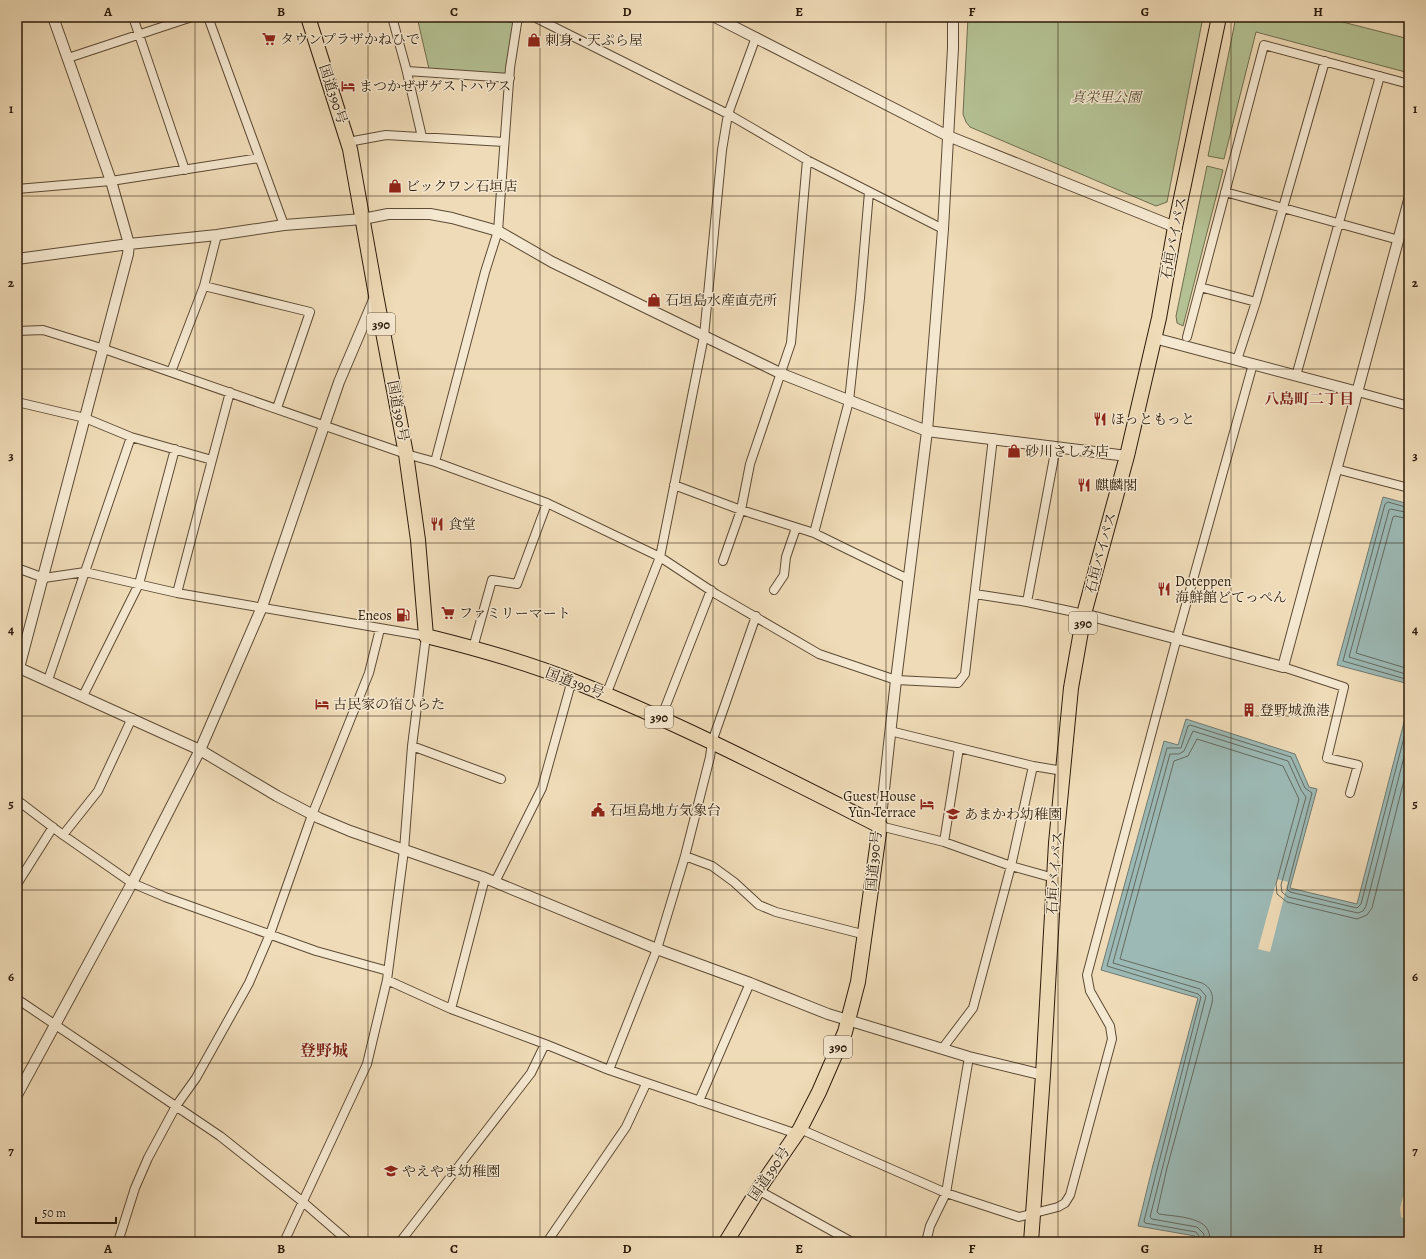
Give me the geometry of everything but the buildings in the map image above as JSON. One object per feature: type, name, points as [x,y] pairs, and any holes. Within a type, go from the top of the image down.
[{"type":"highway","name":"国道390号","points":[[308,17],[348,142],[363,219],[406,454],[418,540],[426,636],[473,648],[572,680],[606,694],[712,742],[880,826],[866,935],[849,1020],[819,1092],[798,1131],[758,1190],[726,1242]]},
{"type":"highway","name":"石垣バイパス","points":[[1031,1242],[1035,1213],[1044,1075],[1054,878],[1071,688],[1084,614],[1127,456],[1154,338],[1175,227],[1219,17]]},
{"type":"street","points":[[53,17],[111,181],[129,244],[125,270],[44,578],[18,669],[48,680],[200,750],[312,815],[350,831],[485,878],[657,950],[849,1020],[969,1057],[1044,1075]]},
{"type":"street","points":[[133,17],[185,170]]},
{"type":"street","points":[[68,58],[192,17]]},
{"type":"street","points":[[208,17],[284,225]]},
{"type":"street","points":[[392,17],[407,70],[422,136]]},
{"type":"street","points":[[435,462],[485,272],[498,231],[504,142],[518,17]]},
{"type":"street","points":[[534,17],[728,114],[807,160],[943,229]]},
{"type":"street","points":[[715,17],[948,136],[1175,227]]},
{"type":"street","points":[[953,17],[953,48],[943,229],[927,431],[908,579],[880,826],[944,842],[1011,866],[1054,878]]},
{"type":"street","points":[[606,694],[660,557],[704,336],[722,150],[728,114],[756,37]]},
{"type":"street","points":[[1187,337],[1264,45],[1409,84]]},
{"type":"street","points":[[1237,360],[1256,302],[1324,61]]},
{"type":"street","points":[[407,70],[510,78]]},
{"type":"street","points":[[1296,376],[1380,76]]},
{"type":"street","points":[[348,142],[386,136],[422,136],[504,142]]},
{"type":"street","points":[[17,189],[111,181],[259,158]]},
{"type":"street","points":[[723,560],[741,510],[750,464],[782,374],[791,343],[807,160]]},
{"type":"street","points":[[814,533],[849,401],[869,192]]},
{"type":"street","points":[[1225,192],[1399,240]]},
{"type":"street","points":[[1283,667],[1409,200]]},
{"type":"street","points":[[17,259],[129,244],[217,236],[284,225],[363,219],[388,214],[430,214],[475,223],[498,231],[552,262],[782,374],[927,431],[1127,456]]},
{"type":"street","points":[[171,372],[204,286],[217,236]]},
{"type":"street","points":[[204,286],[310,312],[277,408]]},
{"type":"street","points":[[1200,287],[1256,302]]},
{"type":"street","points":[[17,1095],[132,883],[200,750],[262,607],[339,382],[376,295]]},
{"type":"street","points":[[17,331],[43,330],[104,349],[324,424],[406,454],[435,462],[547,503],[660,557],[711,590],[820,654],[896,680],[958,683],[965,674],[992,438]]},
{"type":"street","points":[[1154,338],[1409,406]]},
{"type":"street","points":[[387,980],[451,1009],[646,1084],[798,1131],[946,1193],[1019,1217],[1065,1203],[1070,1195],[1112,1039],[1110,1026],[1090,991],[1087,975],[1253,364]]},
{"type":"street","points":[[177,593],[230,392]]},
{"type":"street","points":[[17,402],[85,418],[131,438],[212,460]]},
{"type":"street","points":[[48,680],[131,438]]},
{"type":"street","points":[[1027,602],[1056,447]]},
{"type":"street","points":[[83,696],[139,584],[175,449]]},
{"type":"street","points":[[1336,469],[1409,488]]},
{"type":"street","points":[[674,485],[741,510],[814,533],[908,579]]},
{"type":"street","points":[[473,648],[492,580],[517,584],[547,503]]},
{"type":"street","points":[[774,590],[784,575],[786,557],[796,528]]},
{"type":"street","points":[[17,568],[44,578],[86,572],[177,593],[426,636],[412,746],[404,850],[387,980],[367,1064],[284,1242]]},
{"type":"street","points":[[660,718],[711,590]]},
{"type":"street","points":[[975,594],[1027,602],[1084,614],[1283,667],[1344,686],[1327,758],[1358,766],[1350,793]]},
{"type":"street","points":[[609,1070],[657,950],[685,856],[710,757],[712,742],[756,616]]},
{"type":"street","points":[[118,1242],[140,1176],[176,1106],[196,1078],[245,989],[270,934],[312,815],[369,673],[380,629]]},
{"type":"street","points":[[495,882],[542,788],[572,680]]},
{"type":"street","points":[[63,836],[98,791],[132,718]]},
{"type":"street","points":[[890,732],[1033,766],[1063,771]]},
{"type":"street","points":[[412,746],[501,779]]},
{"type":"street","points":[[944,842],[959,748]]},
{"type":"street","points":[[942,1049],[973,1008],[1011,866],[1033,766]]},
{"type":"street","points":[[17,800],[63,836],[132,883],[165,897],[316,951],[388,971]]},
{"type":"street","points":[[17,884],[53,827]]},
{"type":"street","points":[[685,856],[712,866],[759,905],[776,912],[866,935]]},
{"type":"street","points":[[451,1009],[485,878]]},
{"type":"street","points":[[699,1101],[750,983]]},
{"type":"street","points":[[17,1000],[220,1136],[303,1202],[349,1242]]},
{"type":"street","points":[[400,1242],[531,1073],[545,1044]]},
{"type":"street","points":[[926,1242],[930,1226],[946,1193],[969,1057]]},
{"type":"street","points":[[547,1242],[626,1127],[646,1084]]},
{"type":"street","points":[[758,1190],[852,1242]]},
{"type":"green space","points":[[417,17],[473,17],[515,23],[507,74],[429,69]]},
{"type":"green space","name":"真栄里公園","points":[[968,17],[1203,17],[1167,202],[1156,206],[970,127],[963,114]]},
{"type":"green space","points":[[1236,17],[1323,17],[1409,39],[1409,73],[1256,32],[1224,159],[1208,156]]},
{"type":"green space","points":[[1207,166],[1223,170],[1183,326],[1177,323],[1176,316]]},
{"type":"water","points":[[1383,497],[1409,504],[1409,684],[1337,665]]},
{"type":"water","points":[[1409,703],[1409,1242],[1194,1242],[1195,1236],[1138,1226],[1198,998],[1101,970],[1164,741],[1178,745],[1186,719],[1295,754],[1309,787],[1317,789],[1290,888],[1357,904]]},
{"type":"pier","points":[[1277,879],[1288,882],[1270,952],[1258,949]]},
{"type":"pier","points":[[1409,1176],[1408,1221],[1401,1217],[1400,1208]]},
{"type":"place","name":"タウンプラザかねひで","points":[[269,39]]},
{"type":"place","name":"刺身・天ぷら屋","points":[[534,40]]},
{"type":"place","name":"まつかぜザゲストハウス","points":[[348,86]]},
{"type":"place","name":"ビックワン石垣店","points":[[395,186]]},
{"type":"place","name":"石垣島水産直売所","points":[[654,300]]},
{"type":"place","name":"ほっともっと","points":[[1100,419]]},
{"type":"place","name":"砂川さしみ店","points":[[1014,451]]},
{"type":"place","name":"麒麟閣","points":[[1084,485]]},
{"type":"place","name":"食堂","points":[[437,524]]},
{"type":"place","name":"Doteppen 海鮮館どてっぺん","points":[[1164,589]]},
{"type":"place","name":"ファミリーマート","points":[[448,613]]},
{"type":"place","name":"Eneos","points":[[403,615]]},
{"type":"place","name":"古民家の宿ひらた","points":[[322,704]]},
{"type":"place","name":"登野城漁港","points":[[1249,710]]},
{"type":"place","name":"Guest House Yun Terrace","points":[[927,804]]},
{"type":"place","name":"石垣島地方気象台","points":[[598,810]]},
{"type":"place","name":"あまかわ幼稚園","points":[[953,814]]},
{"type":"place","name":"やえやま幼稚園","points":[[391,1171]]},
{"type":"district","name":"八島町二丁目","points":[[1309,399]]},
{"type":"district","name":"登野城","points":[[324,1051]]}]
